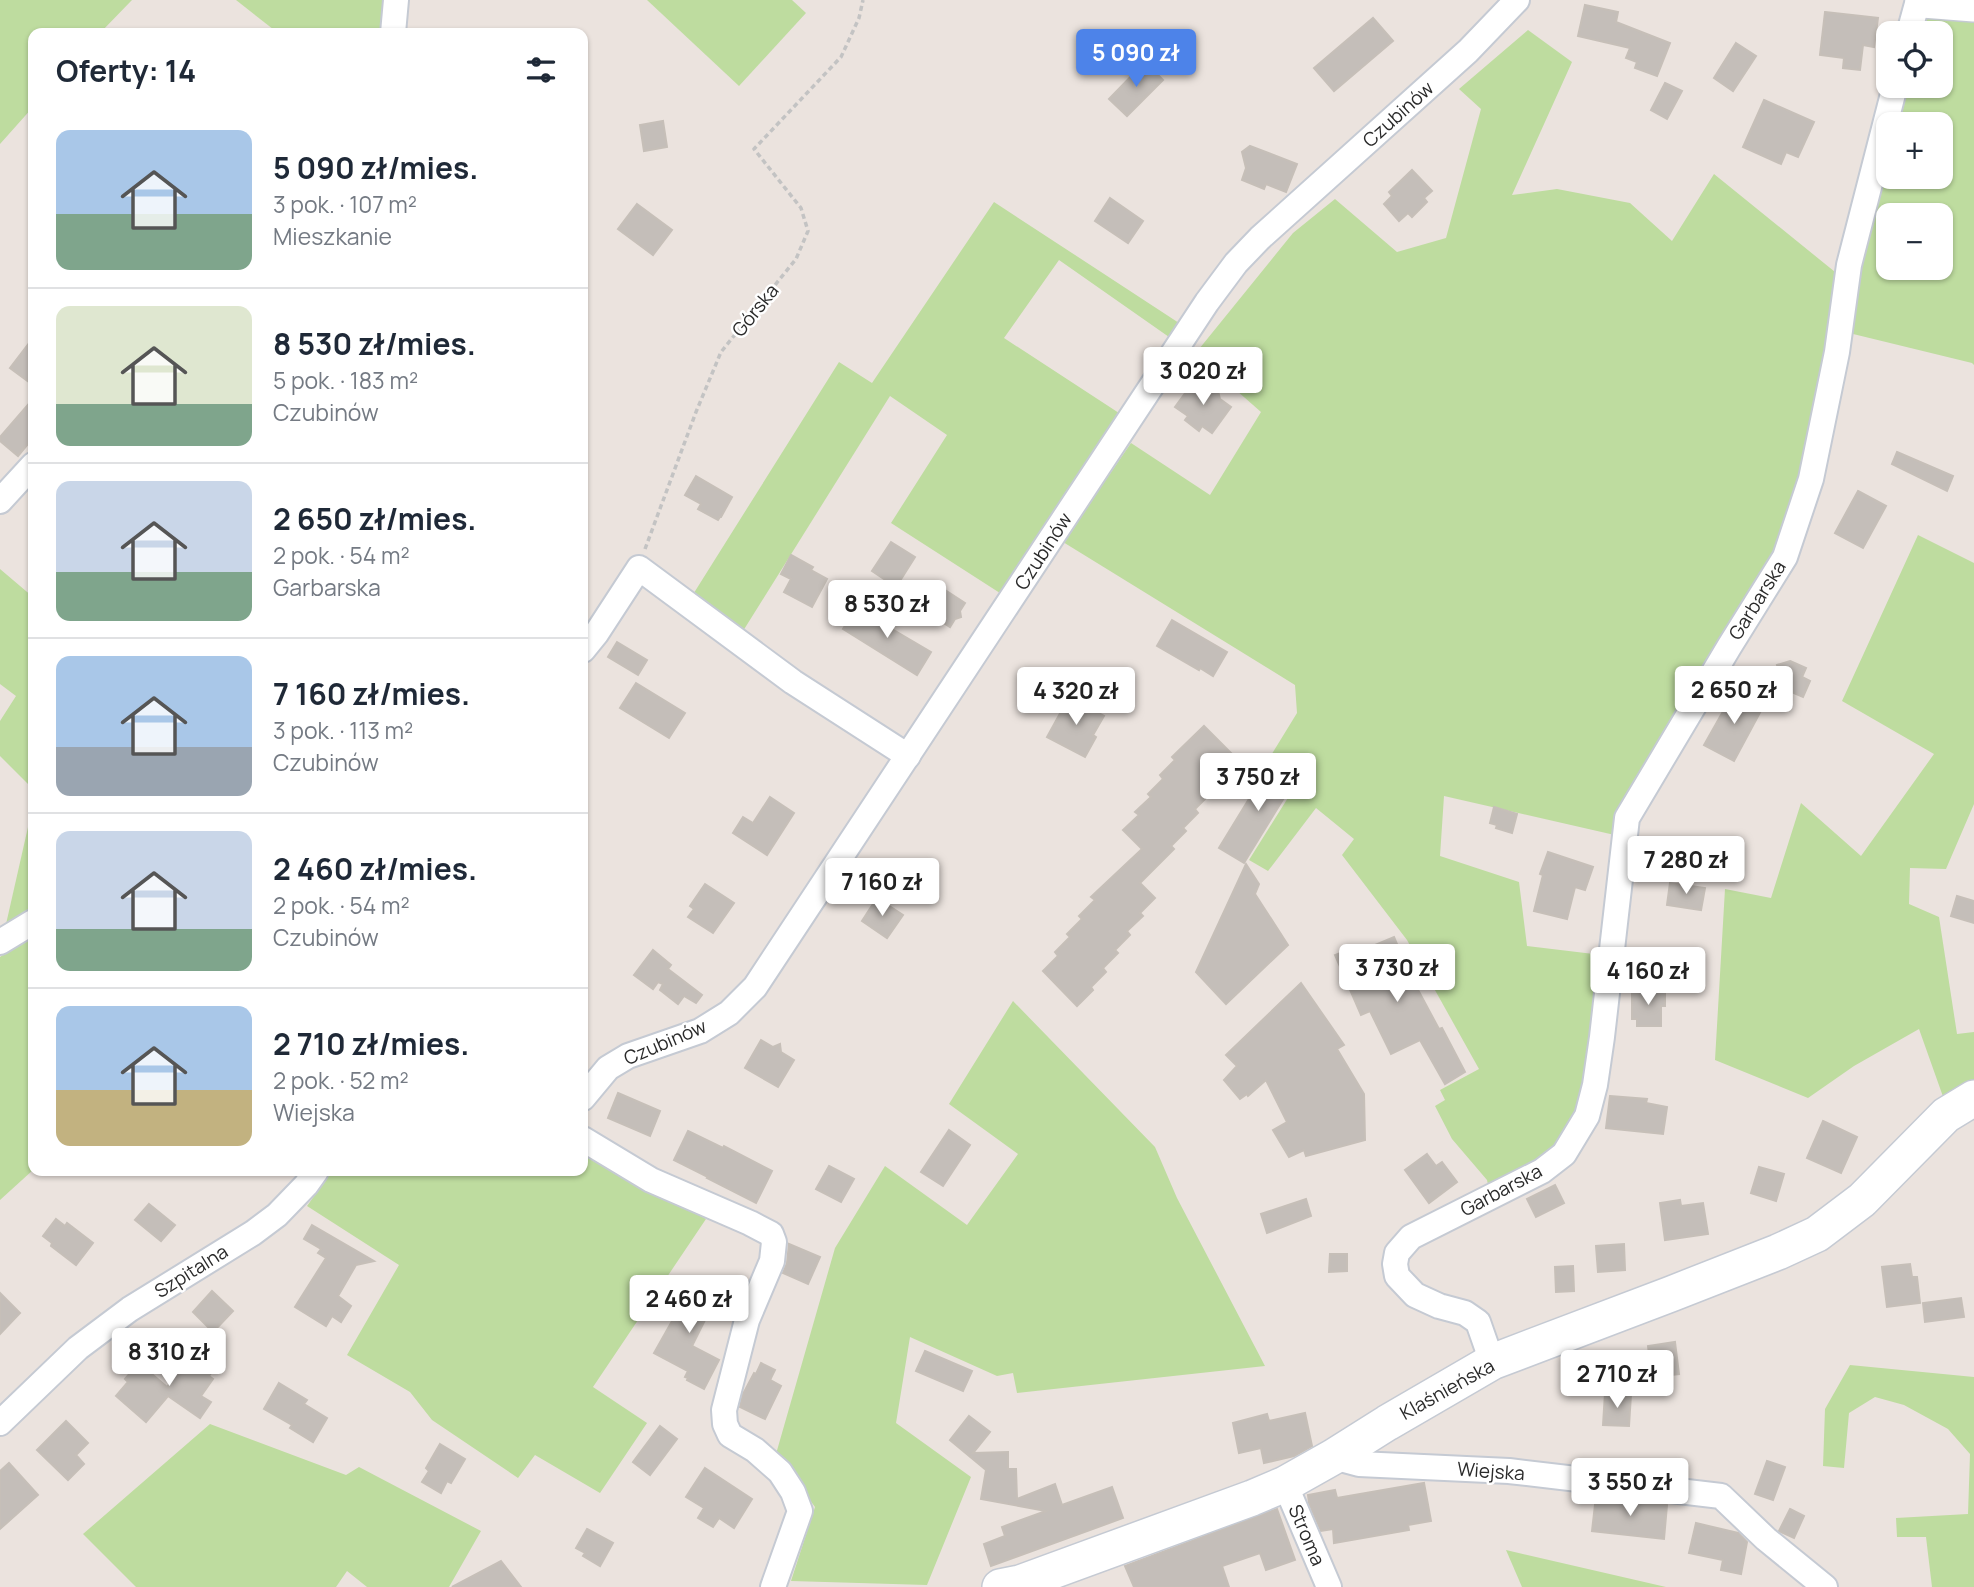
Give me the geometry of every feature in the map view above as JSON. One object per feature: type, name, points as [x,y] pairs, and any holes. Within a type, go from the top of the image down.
[{"type":"street","points":[[393,28],[396,0]]},
{"type":"street","name":"Czubinów","points":[[588,1092],[608,1068],[628,1056],[700,1031],[729,1013],[755,987],[1206,302],[1236,263],[1260,237],[1468,51],[1517,0]]},
{"type":"street","points":[[1912,21],[1918,0]]},
{"type":"street","points":[[1923,0],[1974,4]]},
{"type":"street","name":"Garbarska","points":[[1492,1362],[1478,1322],[1465,1313],[1439,1306],[1415,1295],[1397,1276],[1397,1253],[1411,1237],[1542,1171],[1564,1154],[1587,1116],[1602,1037],[1628,818],[1785,557],[1811,480],[1837,352],[1849,265],[1892,98]]},
{"type":"street","points":[[0,501],[28,470]]},
{"type":"street","points":[[588,644],[639,568],[793,682],[908,756]]},
{"type":"street","points":[[0,942],[28,925]]},
{"type":"street","name":"Klaśnieńska","points":[[1000,1587],[1020,1583],[1252,1499],[1333,1457],[1492,1362],[1695,1285],[1817,1234],[1861,1200],[1947,1115],[1974,1098]]},
{"type":"street","points":[[588,1142],[651,1180],[771,1234],[774,1242],[772,1261],[747,1321],[724,1410],[725,1424],[730,1435],[755,1450],[780,1472],[793,1492],[800,1511],[773,1587]]},
{"type":"street","name":"Szpitalna","points":[[0,1423],[78,1348],[130,1309],[253,1233],[277,1215],[312,1176]]},
{"type":"street","name":"Wiejska","points":[[1333,1457],[1359,1464],[1509,1471],[1721,1496],[1766,1539],[1825,1587]]},
{"type":"street","name":"Stroma","points":[[1284,1484],[1329,1587]]},
{"type":"path","name":"Górska","points":[[639,568],[721,352],[796,259],[808,232],[801,208],[754,149],[841,57],[859,19],[863,0]]},
{"type":"green space","points":[[0,0],[132,0],[105,28],[28,28],[28,113],[0,144]]},
{"type":"green space","points":[[236,0],[387,0],[383,28],[272,28]]},
{"type":"green space","points":[[647,0],[792,0],[806,13],[739,86]]},
{"type":"green space","points":[[1925,18],[1974,22],[1974,365],[1849,333],[1870,217],[1878,189],[1953,189],[1953,112],[1900,112],[1905,98],[1953,98],[1953,21],[1924,21]]},
{"type":"green space","points":[[1528,30],[1572,62],[1512,195],[1557,189],[1630,203],[1672,241],[1714,174],[1840,276],[1793,524],[1619,836],[1444,796],[1440,856],[1519,882],[1527,946],[1602,955],[1582,1108],[1542,1163],[1489,1189],[1487,1180],[1452,1139],[1435,1106],[1445,1100],[1440,1090],[1479,1069],[1407,940],[1342,855],[1354,839],[1316,808],[1268,871],[1249,860],[1301,777],[1270,757],[1297,713],[1295,685],[1063,542],[1131,443],[1210,495],[1261,412],[1195,354],[1293,233],[1335,199],[1397,252],[1446,238],[1481,109],[1459,89]]},
{"type":"green space","points":[[994,202],[1179,323],[1169,337],[1059,260],[1004,338],[1122,415],[1003,595],[891,523],[947,435],[890,396],[743,631],[692,596],[839,362],[872,383]]},
{"type":"green space","points":[[1918,535],[1974,563],[1974,804],[1946,869],[1910,868],[1909,904],[1939,917],[1957,1034],[1974,1032],[1974,1090],[1946,1105],[1919,1029],[1854,1066],[1808,1098],[1715,1060],[1725,889],[1771,898],[1801,803],[1861,856],[1934,754],[1842,701]]},
{"type":"green space","points":[[0,569],[28,593],[28,784],[0,756],[0,721],[16,696],[0,684]]},
{"type":"green space","points":[[28,827],[28,916],[4,933]]},
{"type":"green space","points":[[28,937],[28,1175],[0,1200],[0,957]]},
{"type":"green space","points":[[1013,1001],[1155,1147],[1177,1198],[1265,1366],[1017,1393],[1013,1373],[997,1376],[910,1337],[896,1423],[971,1477],[927,1585],[791,1581],[815,1507],[776,1454],[835,1248],[885,1166],[967,1225],[1018,1154],[949,1104]]},
{"type":"green space","points":[[588,1150],[706,1219],[593,1387],[647,1423],[600,1493],[535,1455],[518,1478],[432,1420],[410,1392],[347,1355],[399,1265],[307,1206],[328,1176],[588,1176]]},
{"type":"green space","points":[[1850,1365],[1974,1377],[1974,1587],[1932,1587],[1926,1537],[1897,1537],[1896,1518],[1968,1514],[1970,1454],[1948,1429],[1904,1405],[1875,1397],[1849,1413],[1844,1468],[1823,1466],[1825,1409]]},
{"type":"green space","points":[[210,1424],[346,1475],[359,1467],[481,1531],[449,1587],[367,1587],[347,1571],[336,1587],[136,1587],[83,1534]]},
{"type":"green space","points":[[1506,1550],[1666,1587],[1522,1587]]},
{"type":"building","points":[[1585,5],[1618,12],[1616,22],[1670,43],[1657,76],[1635,68],[1637,62],[1626,58],[1630,48],[1578,36]]},
{"type":"building","points":[[1825,12],[1878,18],[1874,47],[1863,45],[1860,70],[1843,68],[1844,58],[1820,55]]},
{"type":"building","points":[[1373,18],[1393,41],[1334,91],[1314,68]]},
{"type":"building","points":[[1736,43],[1756,56],[1733,91],[1714,78]]},
{"type":"building","points":[[1145,62],[1163,80],[1127,116],[1109,99]]},
{"type":"building","points":[[1665,83],[1682,91],[1667,119],[1651,110]]},
{"type":"building","points":[[1764,100],[1814,122],[1798,157],[1786,152],[1781,164],[1743,147]]},
{"type":"building","points":[[663,121],[667,147],[644,151],[640,125]]},
{"type":"building","points":[[1250,146],[1297,164],[1286,192],[1266,184],[1264,189],[1242,180],[1246,168],[1242,152]]},
{"type":"building","points":[[1412,170],[1432,191],[1424,198],[1427,202],[1412,217],[1408,213],[1399,221],[1384,204],[1392,196],[1389,192]]},
{"type":"building","points":[[1110,198],[1143,221],[1128,243],[1095,221]]},
{"type":"building","points":[[637,204],[672,230],[653,255],[618,229]]},
{"type":"building","points":[[28,345],[28,381],[10,368]]},
{"type":"building","points":[[1194,381],[1205,388],[1212,387],[1218,391],[1220,399],[1231,407],[1212,433],[1202,426],[1199,431],[1185,420],[1188,416],[1175,407]]},
{"type":"building","points":[[28,405],[28,444],[18,456],[0,441],[0,437]]},
{"type":"building","points":[[1897,452],[1953,476],[1947,491],[1892,464]]},
{"type":"building","points":[[696,476],[732,497],[718,520],[698,509],[701,504],[685,495]]},
{"type":"building","points":[[1858,491],[1886,506],[1863,548],[1835,533]]},
{"type":"building","points":[[891,542],[915,557],[896,587],[872,571]]},
{"type":"building","points":[[791,555],[813,567],[811,570],[827,579],[812,607],[784,592],[791,579],[781,574]]},
{"type":"building","points":[[942,588],[965,603],[960,611],[961,617],[955,619],[950,627],[927,612]]},
{"type":"building","points":[[858,605],[882,621],[880,622],[931,652],[917,675],[843,629]]},
{"type":"building","points":[[1172,620],[1227,652],[1213,676],[1157,646]]},
{"type":"building","points":[[617,642],[647,660],[638,675],[608,657]]},
{"type":"building","points":[[1790,661],[1806,668],[1802,677],[1810,681],[1803,697],[1782,688],[1786,679],[1781,677],[1777,665]]},
{"type":"building","points":[[636,683],[685,713],[669,738],[620,708]]},
{"type":"building","points":[[1734,692],[1763,707],[1734,761],[1704,745]]},
{"type":"building","points":[[1069,697],[1104,716],[1085,757],[1047,737]]},
{"type":"building","points":[[1204,726],[1235,757],[1220,773],[1223,776],[1207,791],[1210,794],[1195,809],[1198,813],[1183,828],[1186,831],[1171,846],[1174,849],[1140,883],[1155,898],[1140,913],[1143,916],[1127,931],[1130,935],[1115,950],[1118,953],[1103,968],[1106,972],[1091,987],[1093,990],[1077,1006],[1043,971],[1058,956],[1055,952],[1070,937],[1067,934],[1082,919],[1079,916],[1095,900],[1091,897],[1142,849],[1123,830],[1139,815],[1135,812],[1151,797],[1148,794],[1163,779],[1160,775],[1175,760],[1172,757]]},
{"type":"building","points":[[1271,763],[1296,778],[1244,863],[1219,848]]},
{"type":"building","points":[[770,797],[794,813],[767,855],[733,833],[743,817],[753,823]]},
{"type":"building","points":[[1494,807],[1517,814],[1512,833],[1490,823]]},
{"type":"building","points":[[1548,852],[1593,867],[1585,890],[1575,887],[1567,919],[1534,911],[1543,875],[1540,874]]},
{"type":"building","points":[[1246,864],[1259,884],[1255,894],[1288,945],[1226,1004],[1196,972]]},
{"type":"building","points":[[1670,883],[1705,888],[1701,910],[1667,905]]},
{"type":"building","points":[[705,884],[734,903],[713,933],[688,917],[694,909],[690,906]]},
{"type":"building","points":[[1957,896],[1974,901],[1974,923],[1951,916]]},
{"type":"building","points":[[877,898],[903,915],[887,938],[862,921]]},
{"type":"building","points":[[1394,937],[1415,988],[1439,1029],[1442,1028],[1465,1072],[1445,1084],[1420,1040],[1391,1054],[1370,1011],[1361,1015],[1335,955],[1354,948],[1356,953]]},
{"type":"building","points":[[653,950],[671,965],[668,969],[702,995],[696,1003],[684,996],[678,1004],[660,990],[663,984],[658,982],[653,989],[634,975]]},
{"type":"building","points":[[1301,983],[1344,1045],[1337,1049],[1364,1094],[1365,1140],[1306,1156],[1304,1150],[1289,1157],[1273,1130],[1287,1122],[1266,1080],[1248,1096],[1247,1094],[1240,1099],[1224,1080],[1237,1066],[1226,1055]]},
{"type":"building","points":[[1632,990],[1665,990],[1665,1006],[1661,1006],[1661,1026],[1637,1026],[1637,1019],[1632,1019]]},
{"type":"building","points":[[761,1040],[773,1047],[780,1044],[781,1052],[794,1060],[778,1087],[745,1068]]},
{"type":"building","points":[[618,1093],[660,1111],[650,1136],[608,1118]]},
{"type":"building","points":[[1610,1096],[1647,1099],[1646,1103],[1667,1107],[1663,1134],[1606,1128]]},
{"type":"building","points":[[1823,1121],[1857,1137],[1841,1173],[1807,1158]]},
{"type":"building","points":[[949,1130],[970,1145],[943,1186],[921,1172]]},
{"type":"building","points":[[688,1131],[772,1171],[756,1203],[674,1160]]},
{"type":"building","points":[[1427,1154],[1436,1166],[1442,1162],[1457,1182],[1429,1203],[1405,1170]]},
{"type":"building","points":[[829,1166],[854,1179],[841,1202],[816,1189]]},
{"type":"building","points":[[1759,1167],[1784,1174],[1776,1201],[1751,1193]]},
{"type":"building","points":[[1555,1185],[1564,1203],[1536,1217],[1527,1199]]},
{"type":"building","points":[[1306,1199],[1311,1216],[1267,1233],[1261,1214]]},
{"type":"building","points":[[1680,1200],[1681,1206],[1703,1203],[1708,1234],[1665,1240],[1660,1203]]},
{"type":"building","points":[[149,1204],[175,1225],[161,1241],[135,1220]]},
{"type":"building","points":[[56,1219],[65,1226],[67,1223],[93,1243],[76,1265],[51,1246],[52,1243],[43,1236]]},
{"type":"building","points":[[312,1225],[374,1261],[356,1265],[338,1296],[351,1306],[341,1322],[332,1316],[326,1326],[295,1307],[326,1258],[318,1253],[321,1249],[304,1239]]},
{"type":"building","points":[[789,1244],[820,1257],[808,1284],[783,1273]]},
{"type":"building","points":[[1624,1244],[1625,1270],[1598,1272],[1596,1246]]},
{"type":"building","points":[[1330,1254],[1347,1254],[1347,1271],[1329,1272]]},
{"type":"building","points":[[1910,1264],[1912,1277],[1917,1277],[1920,1303],[1887,1307],[1882,1267]]},
{"type":"building","points":[[1573,1266],[1574,1291],[1556,1292],[1555,1267]]},
{"type":"building","points":[[680,1283],[690,1288],[691,1285],[716,1298],[692,1346],[719,1360],[704,1389],[687,1380],[685,1377],[688,1371],[654,1353],[680,1307],[671,1302]]},
{"type":"building","points":[[212,1291],[233,1311],[213,1332],[193,1312]]},
{"type":"building","points":[[0,1293],[20,1313],[0,1334]]},
{"type":"building","points":[[1961,1298],[1964,1317],[1925,1322],[1923,1303]]},
{"type":"building","points":[[1675,1342],[1679,1374],[1652,1377],[1648,1346]]},
{"type":"building","points":[[195,1349],[217,1365],[209,1376],[213,1379],[201,1396],[211,1402],[200,1418],[168,1396],[146,1422],[116,1396],[128,1382],[125,1379],[139,1363],[167,1387]]},
{"type":"building","points":[[925,1351],[972,1371],[963,1391],[916,1371]]},
{"type":"building","points":[[761,1363],[775,1370],[770,1380],[781,1386],[765,1419],[740,1407],[743,1394]]},
{"type":"building","points":[[279,1383],[307,1400],[304,1404],[327,1418],[313,1442],[290,1428],[292,1425],[264,1409]]},
{"type":"building","points":[[1605,1393],[1631,1394],[1629,1426],[1603,1425]]},
{"type":"building","points":[[1305,1413],[1312,1446],[1294,1456],[1264,1463],[1261,1448],[1239,1453],[1233,1423],[1267,1414],[1269,1421]]},
{"type":"building","points":[[969,1416],[990,1432],[973,1453],[1008,1452],[1008,1469],[1016,1469],[1017,1499],[1055,1484],[1062,1505],[1112,1487],[1123,1518],[991,1566],[984,1544],[1005,1536],[1002,1527],[1046,1511],[981,1499],[986,1470],[950,1440]]},
{"type":"building","points":[[66,1421],[88,1443],[76,1455],[84,1464],[68,1480],[37,1450]]},
{"type":"building","points":[[660,1426],[677,1439],[650,1475],[633,1462]]},
{"type":"building","points":[[440,1444],[465,1459],[451,1483],[447,1481],[441,1493],[422,1482],[429,1471],[426,1468]]},
{"type":"building","points":[[1767,1461],[1785,1467],[1773,1500],[1755,1494]]},
{"type":"building","points":[[9,1463],[38,1495],[0,1529],[0,1471]]},
{"type":"building","points":[[705,1468],[752,1499],[734,1528],[719,1518],[713,1527],[698,1518],[704,1508],[686,1497]]},
{"type":"building","points":[[1424,1483],[1431,1521],[1408,1525],[1409,1530],[1334,1543],[1333,1529],[1321,1531],[1309,1503],[1308,1495],[1335,1490],[1337,1498]]},
{"type":"building","points":[[1596,1496],[1667,1505],[1664,1539],[1592,1531]]},
{"type":"building","points":[[1277,1509],[1295,1560],[1266,1570],[1260,1553],[1222,1566],[1229,1587],[1134,1587],[1125,1566]]},
{"type":"building","points":[[1790,1509],[1804,1516],[1794,1538],[1779,1531]]},
{"type":"building","points":[[1696,1523],[1738,1533],[1747,1542],[1741,1574],[1721,1570],[1723,1560],[1689,1553]]},
{"type":"building","points":[[587,1529],[613,1543],[600,1566],[583,1556],[585,1553],[576,1548]]},
{"type":"building","points":[[501,1561],[521,1587],[452,1587]]}]
